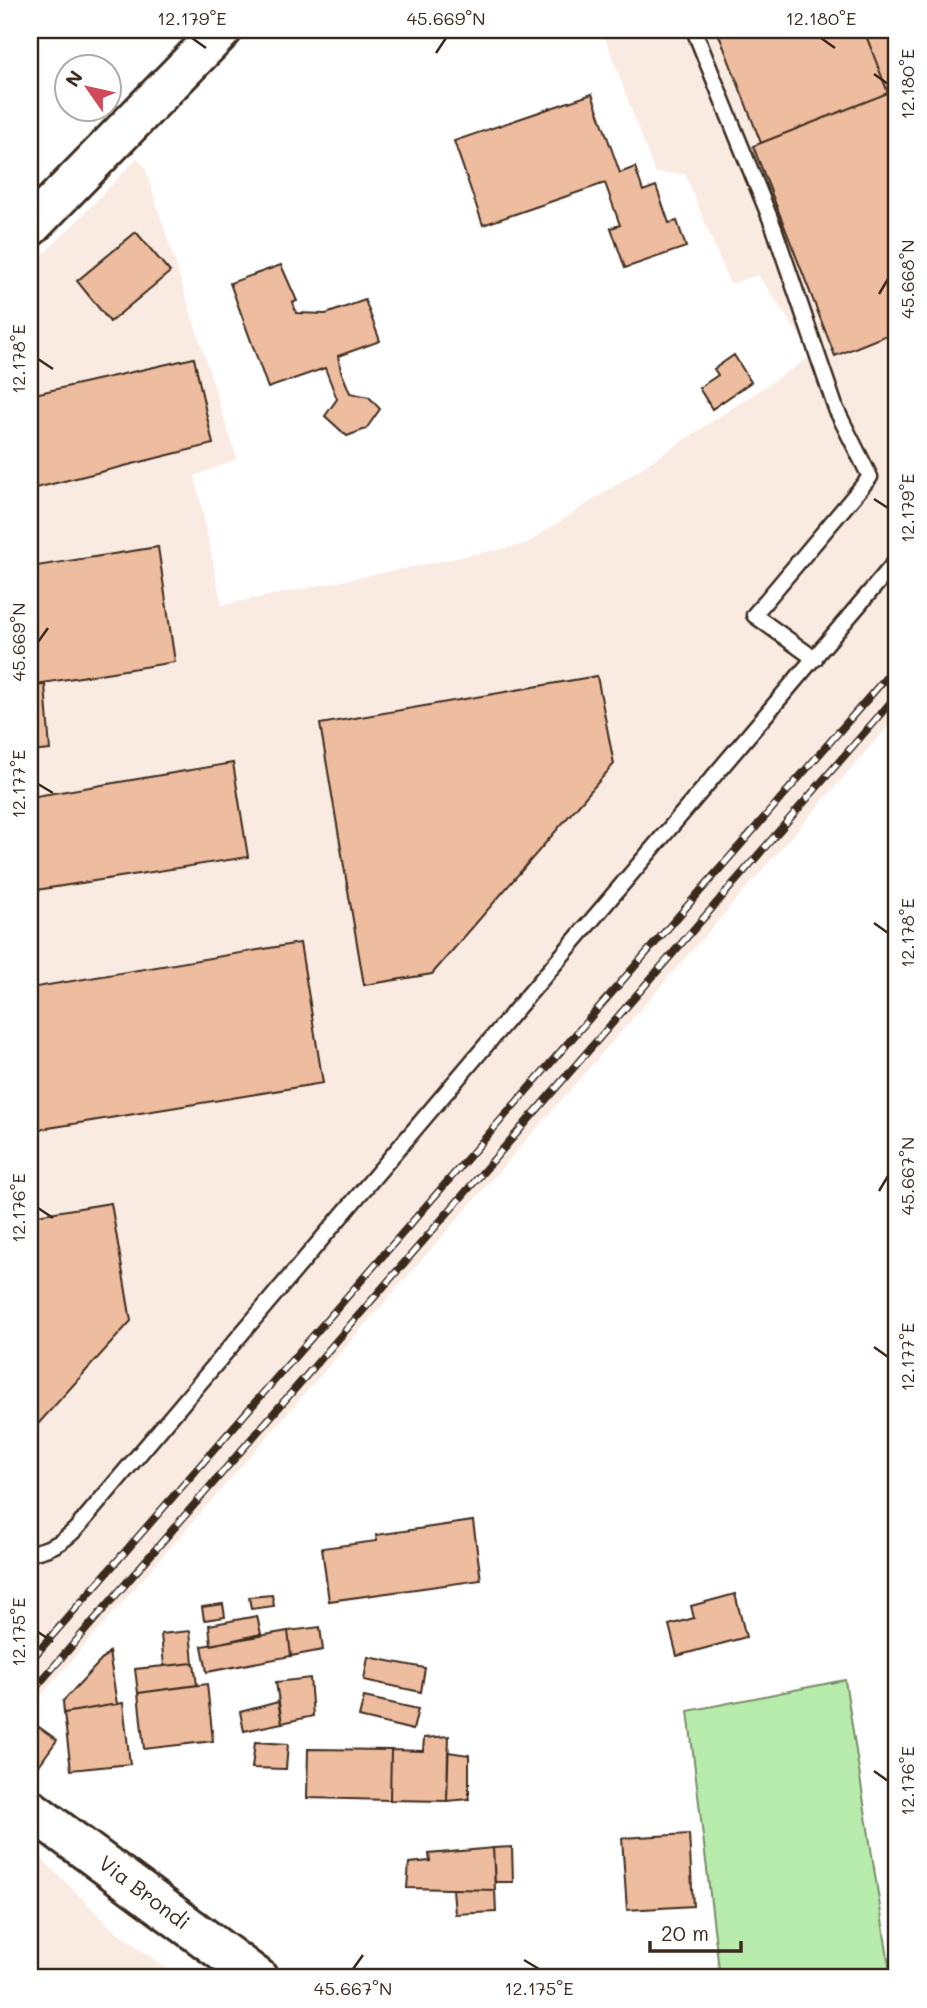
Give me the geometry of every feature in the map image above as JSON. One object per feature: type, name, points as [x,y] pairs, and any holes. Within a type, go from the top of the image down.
[{"type":"street","points":[[30,227],[222,30]]},
{"type":"street","name":"Via Brondi","points":[[30,1808],[258,1978]]},
{"type":"lane","points":[[694,30],[774,228],[836,409],[870,477],[754,615],[815,659]]},
{"type":"lane","points":[[30,1553],[62,1542],[76,1529],[897,560]]},
{"type":"shaded area","points":[[602,30],[897,30],[897,716],[30,1708],[30,267],[137,158],[145,167],[237,459],[195,476],[222,605],[526,544],[813,355],[758,275],[730,284],[685,174],[655,173]]},
{"type":"shaded area","points":[[30,1847],[112,1928],[179,1978],[30,1978]]},
{"type":"green space","points":[[845,1680],[891,1978],[720,1978],[688,1711]]},
{"type":"building","points":[[717,30],[864,30],[888,93],[761,143]]},
{"type":"building","points":[[864,30],[897,30],[897,331],[835,356],[753,146],[888,93]]},
{"type":"building","points":[[592,94],[620,173],[635,167],[643,191],[656,186],[669,223],[677,221],[686,247],[625,268],[611,228],[620,225],[605,183],[483,225],[454,141]]},
{"type":"building","points":[[136,232],[170,272],[110,322],[77,281]]},
{"type":"building","points":[[281,265],[297,301],[293,302],[296,313],[326,314],[365,300],[380,341],[338,356],[350,393],[369,397],[380,409],[366,429],[347,436],[325,416],[337,399],[325,368],[268,388],[230,283]]},
{"type":"building","points":[[734,355],[751,382],[712,409],[699,388],[718,375],[714,369]]},
{"type":"building","points":[[194,358],[213,444],[36,488],[30,460],[30,395]]},
{"type":"building","points":[[158,547],[175,662],[30,685],[30,567]]},
{"type":"building","points":[[597,676],[614,764],[432,974],[364,985],[320,724]]},
{"type":"building","points":[[45,685],[50,750],[30,752],[30,686]]},
{"type":"building","points":[[233,763],[248,857],[30,891],[30,797]]},
{"type":"building","points":[[300,943],[323,1083],[30,1131],[30,988]]},
{"type":"building","points":[[111,1203],[131,1321],[30,1433],[30,1216]]},
{"type":"building","points":[[473,1521],[481,1580],[329,1601],[322,1548],[377,1541],[376,1535]]},
{"type":"building","points":[[735,1594],[746,1637],[677,1656],[669,1625],[694,1618],[691,1606]]},
{"type":"building","points":[[272,1595],[274,1606],[251,1609],[249,1597]]},
{"type":"building","points":[[223,1604],[225,1617],[204,1620],[202,1607]]},
{"type":"building","points":[[257,1616],[261,1634],[211,1645],[209,1625]]},
{"type":"building","points":[[320,1627],[323,1650],[291,1656],[288,1631]]},
{"type":"building","points":[[190,1631],[193,1663],[164,1666],[161,1634]]},
{"type":"building","points":[[288,1631],[291,1656],[207,1672],[202,1646]]},
{"type":"building","points":[[109,1652],[117,1704],[64,1713],[63,1701]]},
{"type":"building","points":[[368,1657],[425,1668],[421,1692],[364,1680]]},
{"type":"building","points":[[194,1663],[197,1685],[138,1693],[135,1669]]},
{"type":"building","points":[[310,1678],[313,1716],[282,1723],[276,1682]]},
{"type":"building","points":[[207,1684],[213,1741],[144,1749],[138,1693]]},
{"type":"building","points":[[364,1697],[418,1709],[413,1730],[359,1717]]},
{"type":"building","points":[[278,1702],[282,1723],[244,1731],[240,1712]]},
{"type":"building","points":[[123,1703],[130,1764],[71,1770],[64,1713]]},
{"type":"building","points":[[39,1727],[57,1740],[32,1775],[30,1740]]},
{"type":"building","points":[[449,1736],[447,1801],[390,1800],[391,1750],[423,1751],[424,1738]]},
{"type":"building","points":[[255,1742],[288,1744],[286,1769],[252,1768]]},
{"type":"building","points":[[308,1749],[391,1750],[390,1800],[307,1798]]},
{"type":"building","points":[[448,1752],[469,1755],[469,1799],[447,1801]]},
{"type":"building","points":[[689,1834],[693,1906],[627,1910],[622,1838]]},
{"type":"building","points":[[512,1847],[513,1882],[495,1882],[493,1848]]},
{"type":"building","points":[[493,1848],[495,1890],[407,1888],[409,1863],[430,1861],[429,1854]]},
{"type":"building","points":[[453,1889],[495,1890],[496,1912],[455,1914]]},
{"type":"railway","points":[[30,1661],[897,665]]},
{"type":"railway","points":[[30,1694],[897,695]]}]
